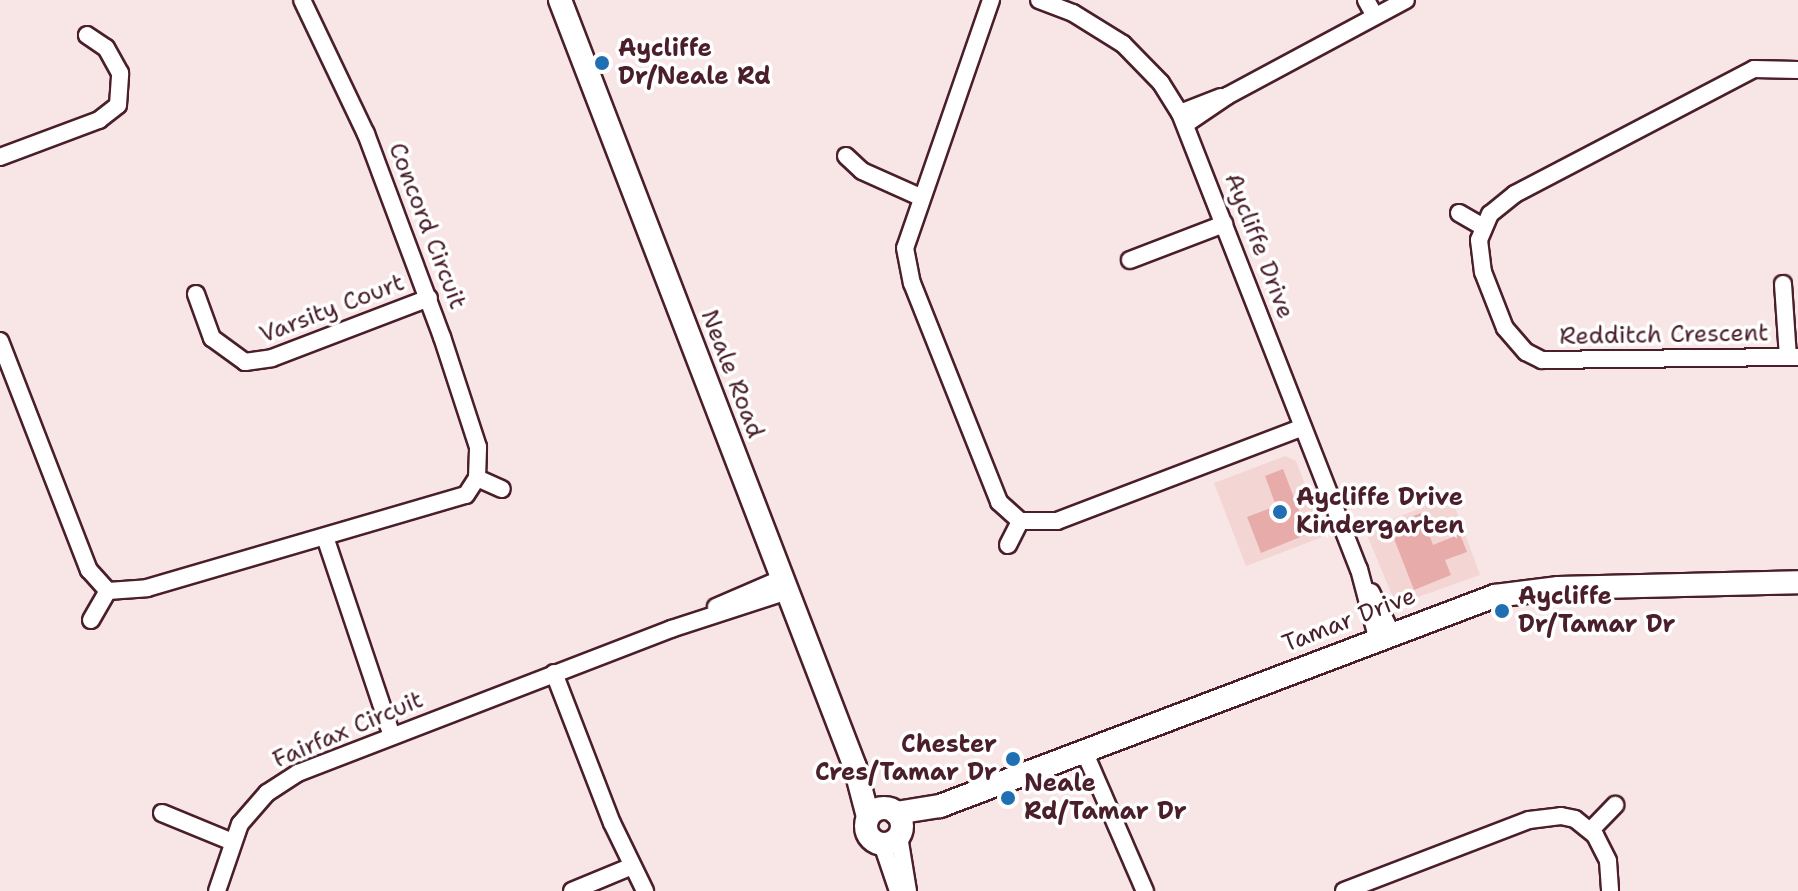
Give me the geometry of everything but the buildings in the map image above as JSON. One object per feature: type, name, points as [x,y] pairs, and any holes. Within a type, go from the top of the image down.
[{"type":"street","name":"Concord Circuit","points":[[302,0],[346,86],[429,298],[478,447],[477,478]]},
{"type":"street","name":"Neale Road","points":[[561,0],[855,767],[888,825],[908,891]]},
{"type":"street","points":[[991,0],[920,197],[905,248],[908,271],[991,489],[1020,521],[1045,523],[1071,517],[1303,427]]},
{"type":"street","name":"Aycliffe Drive","points":[[1039,0],[1073,13],[1123,44],[1161,83],[1183,118],[1384,635]]},
{"type":"street","points":[[1366,0],[1375,16]]},
{"type":"street","points":[[1183,118],[1406,0]]},
{"type":"street","points":[[0,157],[99,120],[118,105],[120,73],[106,48],[87,35]]},
{"type":"street","points":[[1459,213],[1483,227],[1490,214],[1515,194],[1739,76],[1770,65],[1798,70]]},
{"type":"street","points":[[846,156],[871,176],[920,197]]},
{"type":"street","points":[[1130,260],[1224,224]]},
{"type":"street","name":"Redditch Crescent","points":[[1483,227],[1480,256],[1505,328],[1526,352],[1542,360],[1793,357]]},
{"type":"street","points":[[1783,284],[1793,357]]},
{"type":"street","name":"Varsity Court","points":[[196,294],[212,338],[231,358],[245,362],[272,358],[429,298]]},
{"type":"street","points":[[0,341],[89,570],[108,591],[128,593],[455,501],[477,478],[502,489]]},
{"type":"street","points":[[1008,545],[1020,521]]},
{"type":"street","points":[[325,537],[392,736]]},
{"type":"street","name":"Tamar Drive","points":[[888,825],[1463,605],[1526,590],[1798,582]]},
{"type":"street","name":"Fairfax Circuit","points":[[217,891],[230,841],[253,807],[280,783],[392,736],[786,585]]},
{"type":"street","points":[[91,620],[108,591]]},
{"type":"street","points":[[554,673],[645,891]]},
{"type":"street","points":[[1090,749],[1145,891]]},
{"type":"street","points":[[1591,830],[1615,805]]},
{"type":"street","points":[[162,813],[230,841]]},
{"type":"street","points":[[1344,891],[1529,820],[1561,816],[1591,830],[1608,861],[1610,891]]},
{"type":"street","name":"Neale Road","points":[[888,825],[898,891]]},
{"type":"street","points":[[572,891],[632,866]]},
{"type":"shaded area","points":[[1285,456],[1296,461],[1325,536],[1246,566],[1214,483]]},
{"type":"shaded area","points":[[1451,496],[1480,575],[1404,602],[1394,600],[1365,530]]},
{"type":"place","name":"Aycliffe Dr/Neale Rd","points":[[602,63]]},
{"type":"place","name":"Aycliffe Drive Kindergarten","points":[[1280,512]]},
{"type":"place","name":"Aycliffe Dr/Tamar Dr","points":[[1502,611]]},
{"type":"place","name":"Chester Cres/Tamar Dr","points":[[1013,759]]},
{"type":"place","name":"Neale Rd/Tamar Dr","points":[[1008,798]]}]
